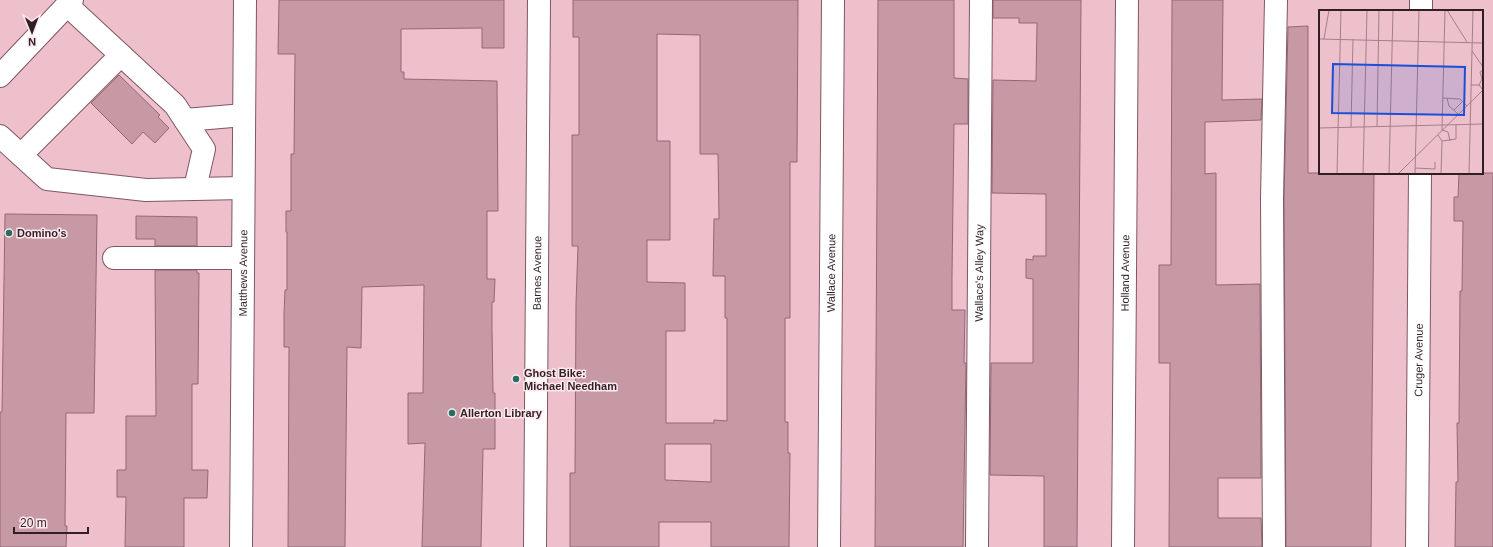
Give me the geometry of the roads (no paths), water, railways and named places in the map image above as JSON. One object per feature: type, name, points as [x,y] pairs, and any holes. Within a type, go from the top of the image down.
[{"type":"street","name":"Matthews Avenue","points":[[241,547],[244,0]]},
{"type":"street","name":"Barnes Avenue","points":[[535,547],[539,0]]},
{"type":"street","name":"Wallace Avenue","points":[[829,547],[833,0]]},
{"type":"street","name":"Wallace's Alley Way","points":[[977,547],[981,0]]},
{"type":"street","name":"Holland Avenue","points":[[1123,547],[1127,0]]},
{"type":"street","points":[[1274,547],[1272,199],[1276,0]]},
{"type":"street","points":[[0,76],[70,2],[121,55],[175,105],[204,149],[195,188]]},
{"type":"street","points":[[21,155],[121,55]]},
{"type":"street","points":[[185,120],[244,115]]},
{"type":"street","points":[[0,136],[47,179],[146,190],[243,188]]},
{"type":"street","name":"Cruger Avenue","points":[[1417,547],[1420,174]]},
{"type":"street","points":[[114,258],[243,258]]},
{"type":"place","name":"Domino's","points":[[9,233]]},
{"type":"place","name":"Ghost Bike: Michael Needham","points":[[516,379]]},
{"type":"place","name":"Allerton Library","points":[[452,413]]}]
